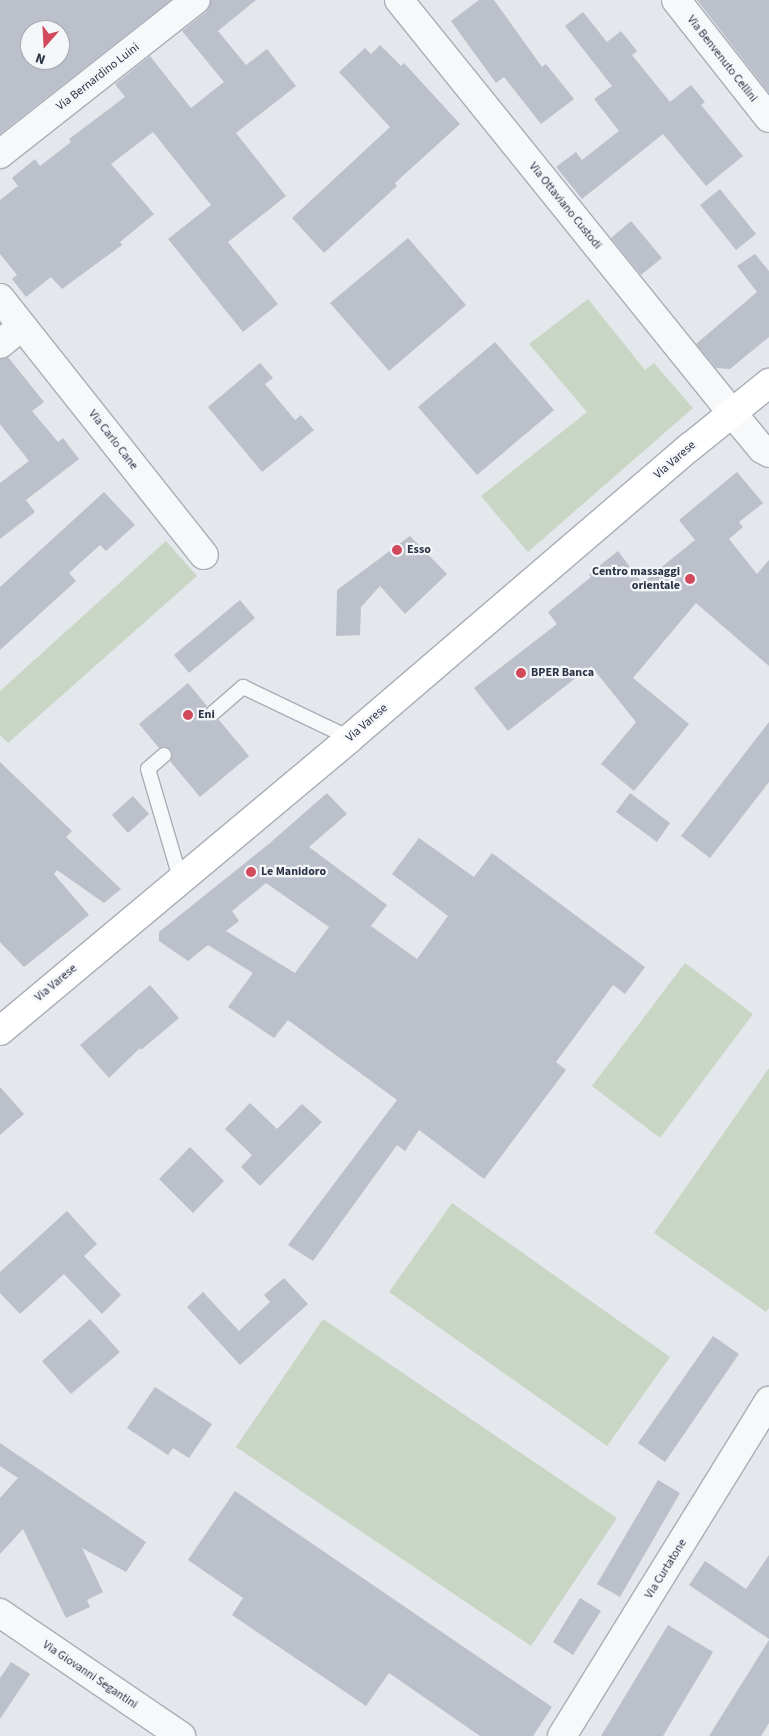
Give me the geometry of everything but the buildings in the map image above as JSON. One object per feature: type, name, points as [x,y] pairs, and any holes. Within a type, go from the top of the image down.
[{"type":"main road","name":"Via Varese","points":[[0,1030],[181,881],[769,383]]},
{"type":"street","name":"Via Bernardino Luini","points":[[0,154],[196,0]]},
{"type":"street","name":"Via Ottaviano Custodi","points":[[399,0],[732,413],[762,449],[769,453]]},
{"type":"street","name":"Via Benvenuto Cellini","points":[[676,0],[769,118]]},
{"type":"street","name":"Via Carlo Cane","points":[[0,298],[204,555]]},
{"type":"street","points":[[0,344],[22,326]]},
{"type":"street","name":"Via Curtatone","points":[[562,1736],[769,1401]]},
{"type":"street","name":"Via Giovanni Segantini","points":[[0,1613],[181,1736]]},
{"type":"lane","points":[[213,712],[243,687],[350,738]]},
{"type":"lane","points":[[164,755],[148,769],[181,881]]},
{"type":"green space","points":[[588,299],[645,370],[654,363],[693,408],[528,552],[481,496],[587,412],[529,344]]},
{"type":"green space","points":[[166,541],[197,576],[8,743],[0,735],[0,691]]},
{"type":"green space","points":[[685,963],[753,1014],[660,1138],[592,1086]]},
{"type":"green space","points":[[769,1068],[769,1308],[766,1312],[654,1233]]},
{"type":"green space","points":[[452,1203],[670,1357],[607,1446],[389,1292]]},
{"type":"green space","points":[[323,1319],[617,1518],[531,1646],[236,1447]]},
{"type":"place","name":"Esso","points":[[397,550]]},
{"type":"place","name":"Centro massaggi orientale","points":[[690,579]]},
{"type":"place","name":"BPER Banca","points":[[521,673]]},
{"type":"place","name":"Eni","points":[[188,715]]},
{"type":"place","name":"Le Manidoro","points":[[251,872]]}]
